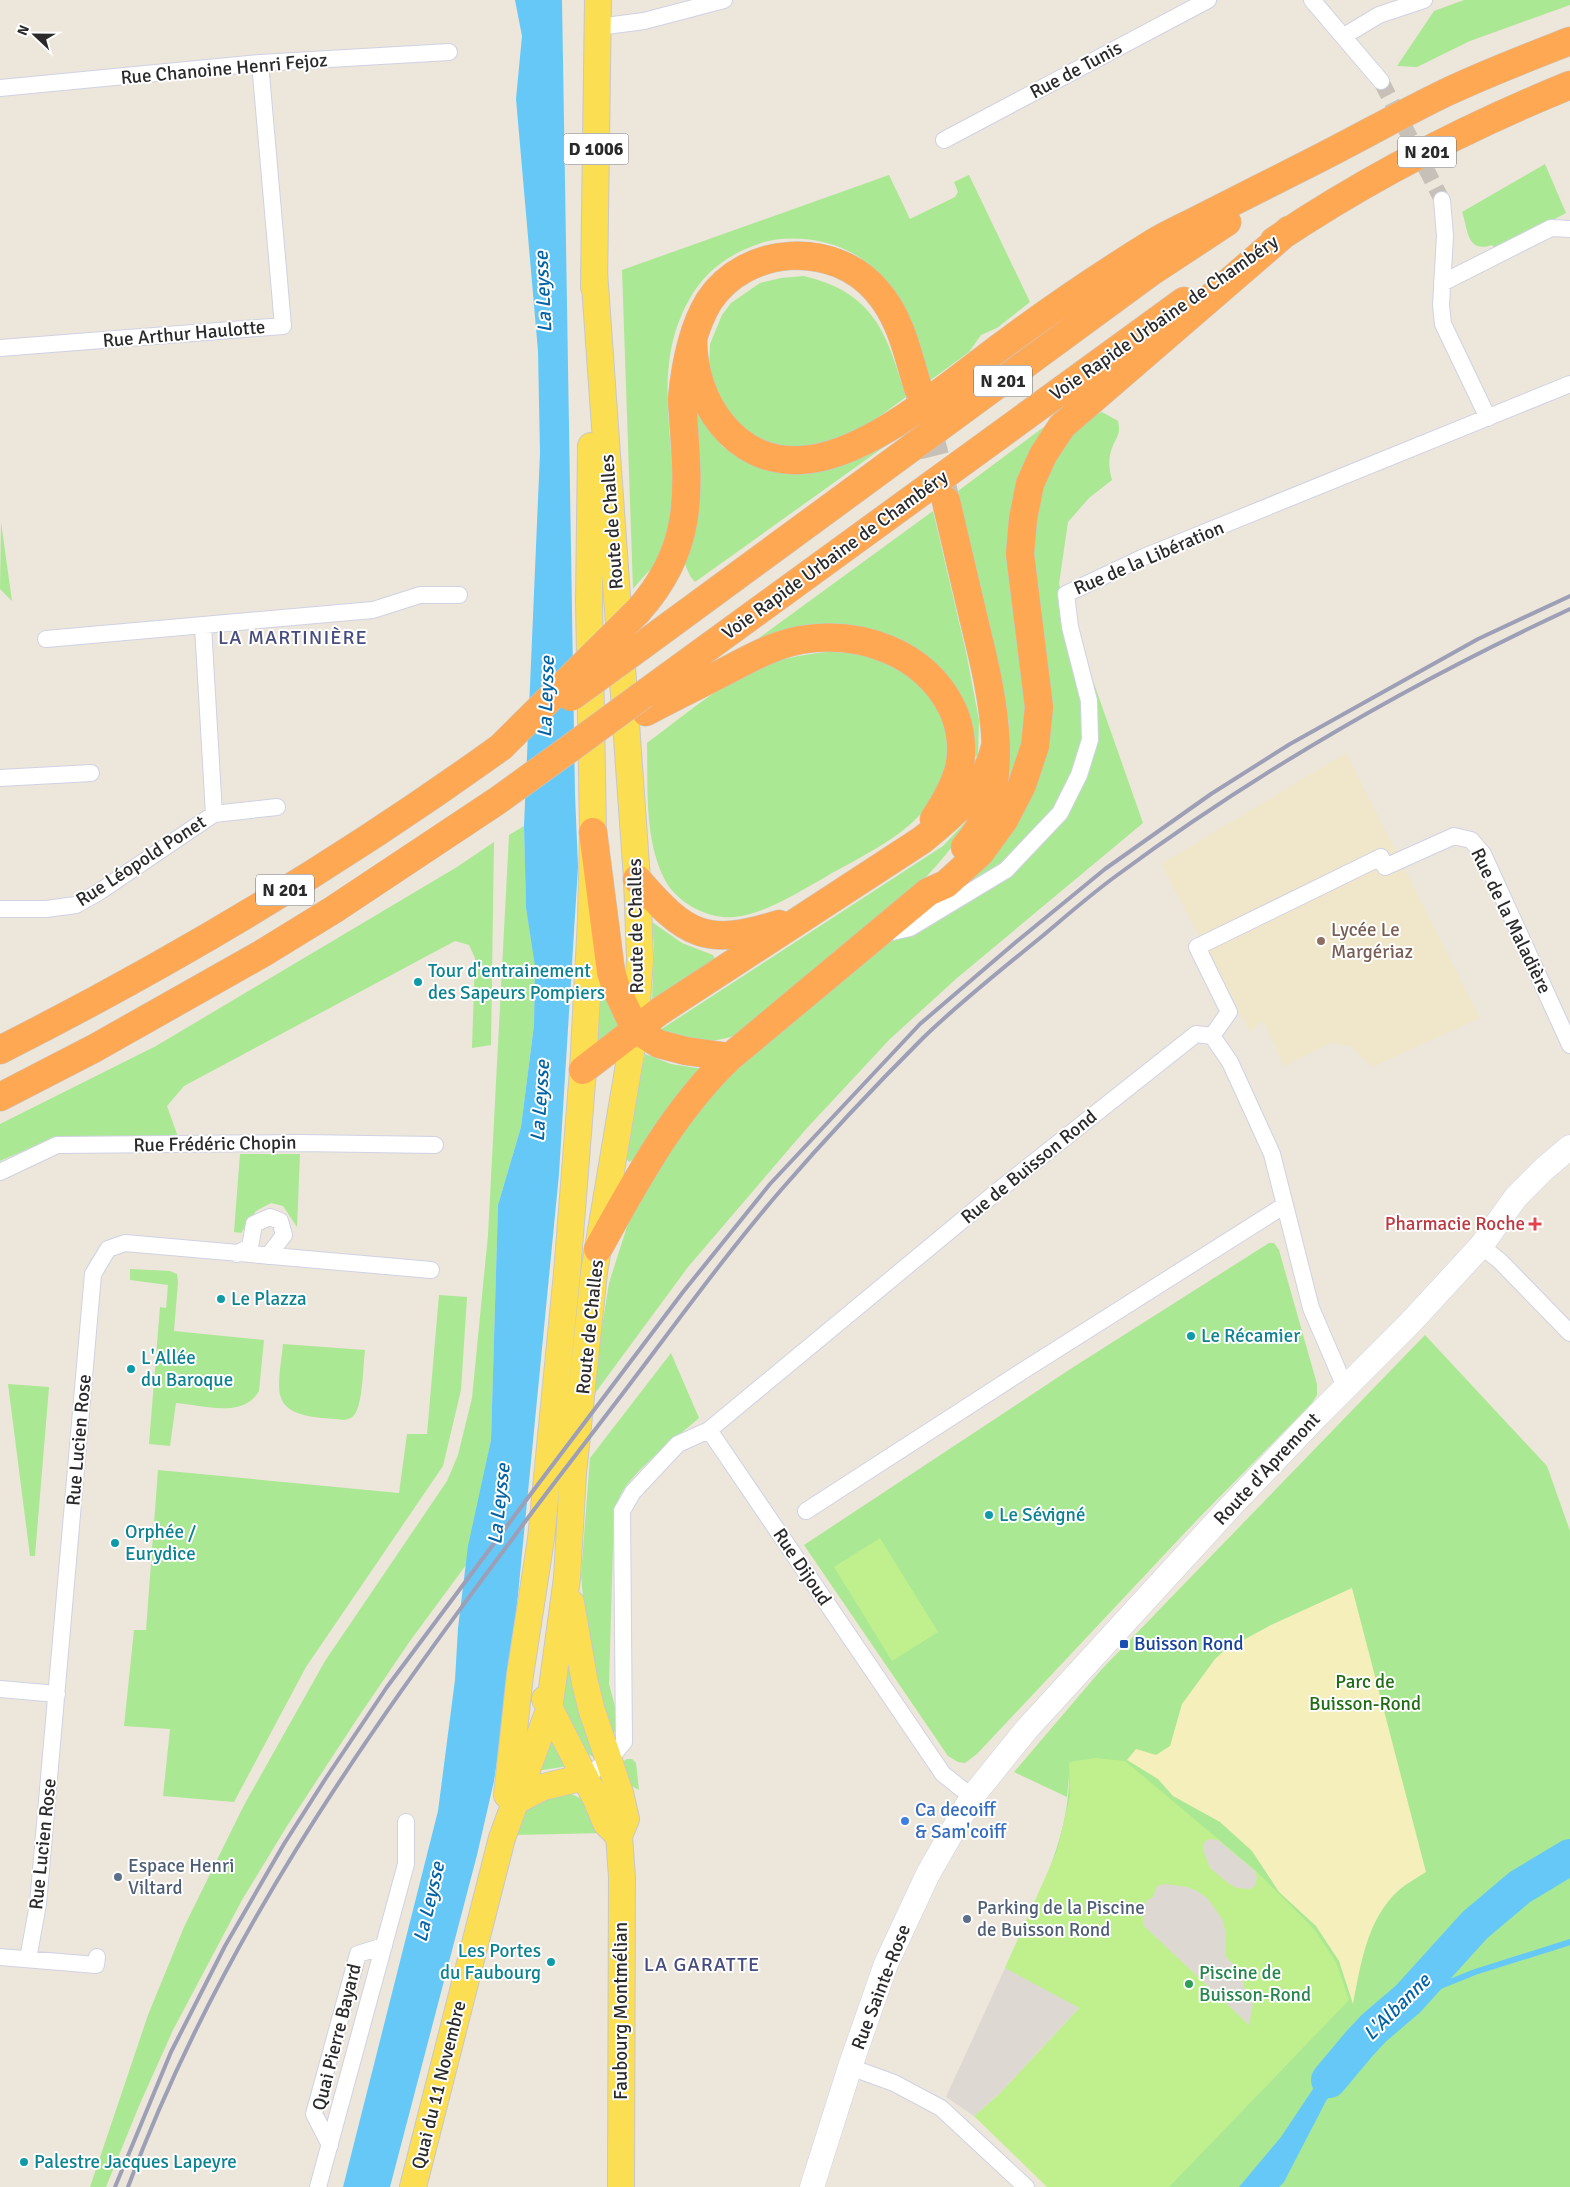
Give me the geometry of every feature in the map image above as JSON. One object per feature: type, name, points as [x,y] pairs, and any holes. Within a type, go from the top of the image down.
[{"type":"highway","name":"N 201","points":[[0,1050],[154,969],[261,906],[430,797],[1152,272],[1246,209],[1375,131],[1446,92],[1570,41]]},
{"type":"highway","name":"Voie Rapide Urbaine de Chambéry","points":[[645,703],[1173,308],[1289,230],[1407,162],[1529,102],[1570,85]]},
{"type":"highway","points":[[693,340],[696,368],[706,399],[717,420],[737,440],[758,452],[787,460],[818,458],[836,453],[880,432],[1008,340],[1155,242],[1375,131]]},
{"type":"highway","points":[[598,1249],[647,1161],[707,1080],[730,1058],[928,892],[946,884],[980,853],[1004,820],[1022,784],[1035,746],[1039,707],[1020,554],[1023,519],[1030,484],[1043,455],[1062,426],[1289,230]]},
{"type":"highway","points":[[498,749],[638,611],[658,588],[668,571],[682,531],[686,464],[682,399],[693,340],[702,313],[710,300],[728,280],[738,272],[762,261],[783,256],[801,255],[826,259],[857,274],[877,290],[897,322],[918,388]]},
{"type":"highway","points":[[928,892],[938,875],[969,842],[984,815],[993,785],[995,747],[990,689],[946,501]]},
{"type":"highway","points":[[645,703],[787,643],[822,637],[842,638],[890,649],[931,677],[947,699],[959,729],[961,744],[958,771],[949,794],[922,840]]},
{"type":"highway","name":"N 201","points":[[9,1092],[121,1034],[263,953],[333,910],[497,801],[563,754],[645,703]]},
{"type":"highway","points":[[583,1070],[634,1029],[660,1011],[922,840],[952,816],[969,796],[987,769],[995,747]]},
{"type":"highway","points":[[593,832],[611,972],[634,1029],[659,1044],[686,1051],[730,1058]]},
{"type":"highway","points":[[637,879],[661,907],[675,919],[691,929],[710,934],[727,936],[743,933],[809,914]]},
{"type":"main road","name":"Route de Challes","points":[[541,1539],[567,1272],[583,1070],[591,918],[593,832],[589,602],[598,0]]},
{"type":"main road","name":"Route de Challes","points":[[567,1578],[574,1474],[598,1249],[634,1029],[640,959],[637,879],[594,271]]},
{"type":"main road","name":"Route d'Apremont","points":[[972,1797],[1026,1730],[1232,1506],[1345,1387],[1410,1323],[1480,1246],[1516,1198],[1544,1169],[1570,1148]]},
{"type":"main road","name":"Quai du 11 Novembre","points":[[502,1838],[520,1675],[541,1539]]},
{"type":"main road","name":"Quai du 11 Novembre","points":[[413,2187],[502,1838],[549,1710],[567,1578]]},
{"type":"main road","name":"Faubourg Montmélian","points":[[567,1578],[585,1683],[592,1711],[620,1793],[626,1819],[619,1836],[622,1877],[622,2187]]},
{"type":"main road","name":"Quai du 11 Novembre","points":[[534,1592],[536,1658],[543,1695],[549,1710]]},
{"type":"main road","points":[[549,1710],[585,1777],[606,1823],[619,1836]]},
{"type":"main road","points":[[516,1802],[543,1787],[585,1777]]},
{"type":"main road","name":"Rue Sainte-Rose","points":[[812,2187],[850,2067],[886,1964],[928,1874],[972,1797]]},
{"type":"street","points":[[598,27],[644,21],[724,0]]},
{"type":"street","name":"Rue de Tunis","points":[[944,140],[1208,0]]},
{"type":"street","points":[[1312,0],[1382,81]]},
{"type":"street","points":[[1344,36],[1379,15],[1424,0]]},
{"type":"street","name":"Rue Chanoine Henri Fejoz","points":[[0,88],[260,63],[448,52]]},
{"type":"street","name":"Rue Arthur Haulotte","points":[[0,348],[283,326],[260,63]]},
{"type":"street","points":[[1442,200],[1445,236],[1441,306],[1443,324],[1488,418]]},
{"type":"street","points":[[1442,283],[1551,228],[1570,229]]},
{"type":"street","name":"Rue de la Libération","points":[[875,936],[910,928],[1006,870],[1060,813],[1080,775],[1090,740],[1089,701],[1070,626],[1066,594],[1144,557],[1570,384]]},
{"type":"street","points":[[46,639],[372,610],[420,595],[459,595]]},
{"type":"street","name":"Rue Léopold Ponet","points":[[0,909],[46,909],[76,905],[99,892],[214,814],[203,626]]},
{"type":"street","points":[[0,778],[91,773]]},
{"type":"street","points":[[214,814],[277,807]]},
{"type":"street","name":"Rue de la Maladière","points":[[1212,1036],[1230,1012],[1197,947],[1381,858],[1385,867],[1454,836],[1471,840],[1483,854],[1570,1045]]},
{"type":"street","name":"Rue de Buisson Rond","points":[[709,1430],[994,1194],[1196,1034],[1212,1036]]},
{"type":"street","points":[[1212,1036],[1230,1062],[1272,1154],[1311,1308],[1345,1387]]},
{"type":"street","name":"Rue Frédéric Chopin","points":[[0,1172],[57,1145],[301,1143],[435,1146]]},
{"type":"street","points":[[806,1511],[1020,1372],[1286,1205]]},
{"type":"street","points":[[236,1254],[250,1247],[254,1224],[270,1216],[280,1221],[284,1235],[268,1256]]},
{"type":"street","name":"Rue Lucien Rose","points":[[28,1960],[38,1904],[93,1274],[108,1249],[125,1243],[431,1270]]},
{"type":"street","points":[[1480,1246],[1500,1261],[1570,1333]]},
{"type":"street","points":[[585,1777],[609,1760],[624,1742],[622,1511],[633,1492],[678,1444],[709,1430]]},
{"type":"street","name":"Rue Dijoud","points":[[709,1430],[943,1774],[972,1797]]},
{"type":"street","points":[[0,1689],[57,1694]]},
{"type":"street","name":"Quai Pierre Bayard","points":[[318,2187],[406,1864],[406,1822]]},
{"type":"street","name":"Quai Pierre Bayard","points":[[330,2145],[314,2114],[358,1954],[384,1946]]},
{"type":"street","points":[[0,1957],[96,1965],[97,1957]]},
{"type":"street","points":[[850,2067],[894,2083],[941,2108],[1026,2187]]},
{"type":"shaded area","name":"Lycée Le Margériaz","points":[[1346,753],[1480,1018],[1372,1067],[1352,1047],[1332,1042],[1284,1066],[1263,1020],[1250,1032],[1161,864]]},
{"type":"shaded area","points":[[1208,1839],[1218,1840],[1255,1871],[1257,1877],[1255,1886],[1250,1889],[1237,1888],[1210,1868],[1203,1850],[1204,1843]]},
{"type":"shaded area","points":[[1165,1884],[1187,1887],[1197,1891],[1207,1898],[1223,1921],[1226,1935],[1225,1956],[1241,1972],[1245,1990],[1253,2004],[1249,2025],[1143,1925],[1143,1913],[1147,1900],[1153,1897],[1157,1886]]},
{"type":"shaded area","points":[[1005,1968],[1079,2008],[1000,2093],[974,2116],[946,2097]]},
{"type":"green space","points":[[1464,0],[1570,0],[1570,5],[1470,41],[1417,67],[1397,66],[1434,11]]},
{"type":"green space","points":[[1545,164],[1566,213],[1496,250],[1492,245],[1483,247],[1473,243],[1467,232],[1462,212]]},
{"type":"green space","points":[[889,175],[910,219],[955,197],[958,192],[954,182],[969,175],[1030,302],[997,328],[981,335],[969,352],[928,382],[913,329],[899,299],[890,285],[877,272],[851,252],[814,240],[776,240],[752,246],[720,264],[703,280],[689,300],[679,320],[673,340],[668,381],[674,490],[672,522],[659,562],[633,589],[622,270]]},
{"type":"green space","points":[[804,276],[828,283],[847,293],[862,305],[874,319],[892,354],[906,397],[865,427],[802,452],[750,437],[721,408],[709,367],[710,344],[722,315],[731,303],[760,283],[781,278]]},
{"type":"green space","points":[[689,404],[697,411],[722,446],[740,459],[767,469],[909,429],[695,582],[685,564]]},
{"type":"green space","points":[[1068,409],[1029,467],[1028,696],[1023,755],[994,820],[1009,765],[1009,723],[958,491]]},
{"type":"green space","points":[[1102,412],[1118,421],[1119,426],[1118,435],[1110,456],[1112,480],[1089,498],[1068,522],[1059,584],[1143,823],[957,978],[890,1039],[807,1128],[688,1267],[593,1396],[609,1283],[632,1211],[655,1166],[708,1097],[766,1042],[801,1014],[1037,777],[1032,563],[1033,534],[1037,506],[1045,479],[1059,451],[1079,428]]},
{"type":"green space","points":[[933,511],[966,652],[979,720],[978,756],[970,758],[921,658],[760,643],[759,638]]},
{"type":"green space","points":[[1,522],[12,601],[0,589]]},
{"type":"green space","points":[[827,652],[869,656],[892,665],[904,672],[935,703],[944,725],[947,749],[944,773],[935,794],[923,812],[888,841],[782,901],[770,907],[735,917],[715,916],[705,913],[677,896],[665,880],[658,864],[650,831],[647,743],[706,698],[738,678],[771,663]]},
{"type":"green space","points":[[975,812],[947,852],[914,889],[859,938],[746,1031],[722,1039],[703,1041],[660,1030],[943,846]]},
{"type":"green space","points":[[524,826],[526,908],[535,962],[534,1025],[521,1127],[498,1205],[491,1440],[466,1565],[410,1641],[357,1719],[287,1826],[242,1900],[173,2030],[106,2187],[90,2187],[148,2015],[184,1927],[243,1807],[325,1661],[447,1481],[458,1455],[472,1398],[488,1235],[509,835]]},
{"type":"green space","points":[[494,842],[491,1045],[472,1048],[475,958],[469,945],[455,941],[184,1086],[167,1106],[178,1137],[58,1136],[0,1161],[0,1124],[156,1046],[457,867]]},
{"type":"green space","points":[[652,922],[682,943],[713,955],[716,961],[652,1001],[654,945]]},
{"type":"green space","points":[[602,991],[610,1009],[623,1022],[597,1042],[599,993]]},
{"type":"green space","points":[[645,1054],[671,1064],[703,1069],[679,1093],[634,1159],[629,1162],[626,1158]]},
{"type":"green space","points":[[240,1154],[300,1154],[297,1227],[283,1206],[271,1203],[256,1211],[241,1233],[234,1232]]},
{"type":"green space","points":[[1269,1243],[1274,1243],[1279,1250],[1317,1384],[1317,1395],[1312,1403],[1195,1522],[977,1754],[965,1763],[958,1762],[948,1756],[804,1545],[1075,1366]]},
{"type":"green space","points":[[130,1269],[170,1271],[177,1274],[174,1331],[264,1340],[259,1391],[252,1400],[233,1408],[176,1403],[170,1446],[149,1444],[160,1307],[166,1308],[168,1285],[130,1280]]},
{"type":"green space","points":[[439,1295],[467,1297],[461,1390],[443,1466],[306,1667],[234,1802],[163,1796],[170,1729],[124,1726],[134,1630],[146,1630],[158,1470],[399,1493],[407,1434],[427,1434]]},
{"type":"green space","name":"Parc de Buisson-Rond","points":[[1425,1335],[1547,1466],[1570,1531],[1570,2187],[1168,2187],[1288,2063],[1079,2008],[1005,1968],[1056,1851],[1063,1826],[1067,1801],[1069,1776],[1067,1797],[1014,1772],[1101,1670]]},
{"type":"green space","points":[[283,1344],[365,1350],[360,1401],[354,1415],[344,1420],[307,1416],[290,1409],[284,1403],[280,1395],[279,1384]]},
{"type":"green space","points":[[671,1353],[699,1418],[636,1475],[621,1494],[614,1512],[609,1684],[616,1710],[615,1732],[612,1735],[597,1690],[586,1631],[581,1575],[590,1458]]},
{"type":"green space","points":[[8,1384],[49,1387],[35,1556],[30,1556]]},
{"type":"green space","points":[[880,1538],[938,1632],[892,1661],[834,1567]]},
{"type":"green space","points":[[566,1633],[596,1754],[593,1757],[584,1751],[560,1720]]},
{"type":"green space","points":[[550,1737],[568,1766],[537,1771]]},
{"type":"green space","name":"Piscine de Buisson-Rond","points":[[1096,1758],[1125,1761],[1255,1870],[1314,1929],[1336,1962],[1349,2000],[1169,2187],[1047,2187],[974,2116],[1000,2093],[1079,2008],[1005,1968],[1057,1851],[1070,1796],[1069,1762]]},
{"type":"green space","points":[[627,1759],[632,1759],[636,1763],[639,1790],[628,1784],[619,1764]]},
{"type":"green space","points":[[567,1792],[581,1799],[591,1808],[605,1833],[514,1835],[522,1808]]},
{"type":"sand","points":[[1352,1588],[1426,1872],[1399,1890],[1379,1914],[1367,1943],[1353,2004],[1339,1961],[1316,1926],[1279,1892],[1252,1851],[1220,1822],[1173,1796],[1158,1779],[1127,1760],[1136,1749],[1156,1755],[1170,1746],[1182,1704],[1215,1659],[1225,1650],[1271,1625]]},
{"type":"water","name":"La Leysse","points":[[515,0],[562,0],[575,794],[578,867],[559,1174],[510,1677],[494,1781],[477,1855],[390,2187],[343,2187],[438,1811],[455,1680],[458,1628],[468,1546],[491,1440],[498,1205],[521,1127],[534,1025],[535,966],[526,908],[524,826],[540,453],[538,351],[516,99],[522,36]]},
{"type":"water","points":[[1355,2042],[1360,2043],[1361,2048],[1326,2101],[1284,2182],[1279,2187],[1239,2187],[1281,2137],[1319,2080]]},
{"type":"waterway","name":"L'Albanne","points":[[1329,2080],[1374,2028],[1408,1999],[1475,1925],[1520,1887],[1570,1857]]},
{"type":"waterway","points":[[1408,1999],[1475,1972],[1570,1942]]},
{"type":"tunnel","points":[[1381,81],[1442,200]]},
{"type":"tunnel","points":[[918,388],[946,501]]},
{"type":"railway","points":[[115,2187],[171,2052],[225,1946],[284,1844],[326,1778],[387,1687],[530,1495],[683,1292],[770,1184],[920,1024],[1105,869],[1211,794],[1290,744],[1478,639],[1570,596]]},
{"type":"railway","points":[[128,2187],[164,2099],[204,2013],[296,1849],[347,1770],[456,1615],[726,1257],[762,1212],[833,1132],[905,1056],[951,1012],[1097,891],[1170,837],[1280,765],[1394,698],[1511,637],[1570,609]]},
{"type":"place","name":"Lycée Le Margériaz","points":[[1321,941]]},
{"type":"place","name":"Tour d'entrainement des Sapeurs Pompiers","points":[[418,982]]},
{"type":"place","name":"Pharmacie Roche","points":[[1535,1224]]},
{"type":"place","name":"Le Plazza","points":[[221,1299]]},
{"type":"place","name":"Le Récamier","points":[[1191,1336]]},
{"type":"place","name":"L'Allée du Baroque","points":[[131,1369]]},
{"type":"place","name":"Le Sévigné","points":[[989,1515]]},
{"type":"place","name":"Orphée / Eurydice","points":[[115,1543]]},
{"type":"place","name":"Buisson Rond","points":[[1124,1644]]},
{"type":"place","name":"Ca decoiff & Sam'coiff","points":[[905,1821]]},
{"type":"place","name":"Espace Henri Viltard","points":[[118,1877]]},
{"type":"place","name":"Parking de la Piscine de Buisson Rond","points":[[967,1919]]},
{"type":"place","name":"Les Portes du Faubourg","points":[[551,1962]]},
{"type":"place","name":"Piscine de Buisson-Rond","points":[[1189,1984]]},
{"type":"place","name":"Palestre Jacques Lapeyre","points":[[24,2162]]},
{"type":"district","name":"LA MARTINIÈRE","points":[[293,637]]},
{"type":"district","name":"LA GARATTE","points":[[702,1964]]}]
